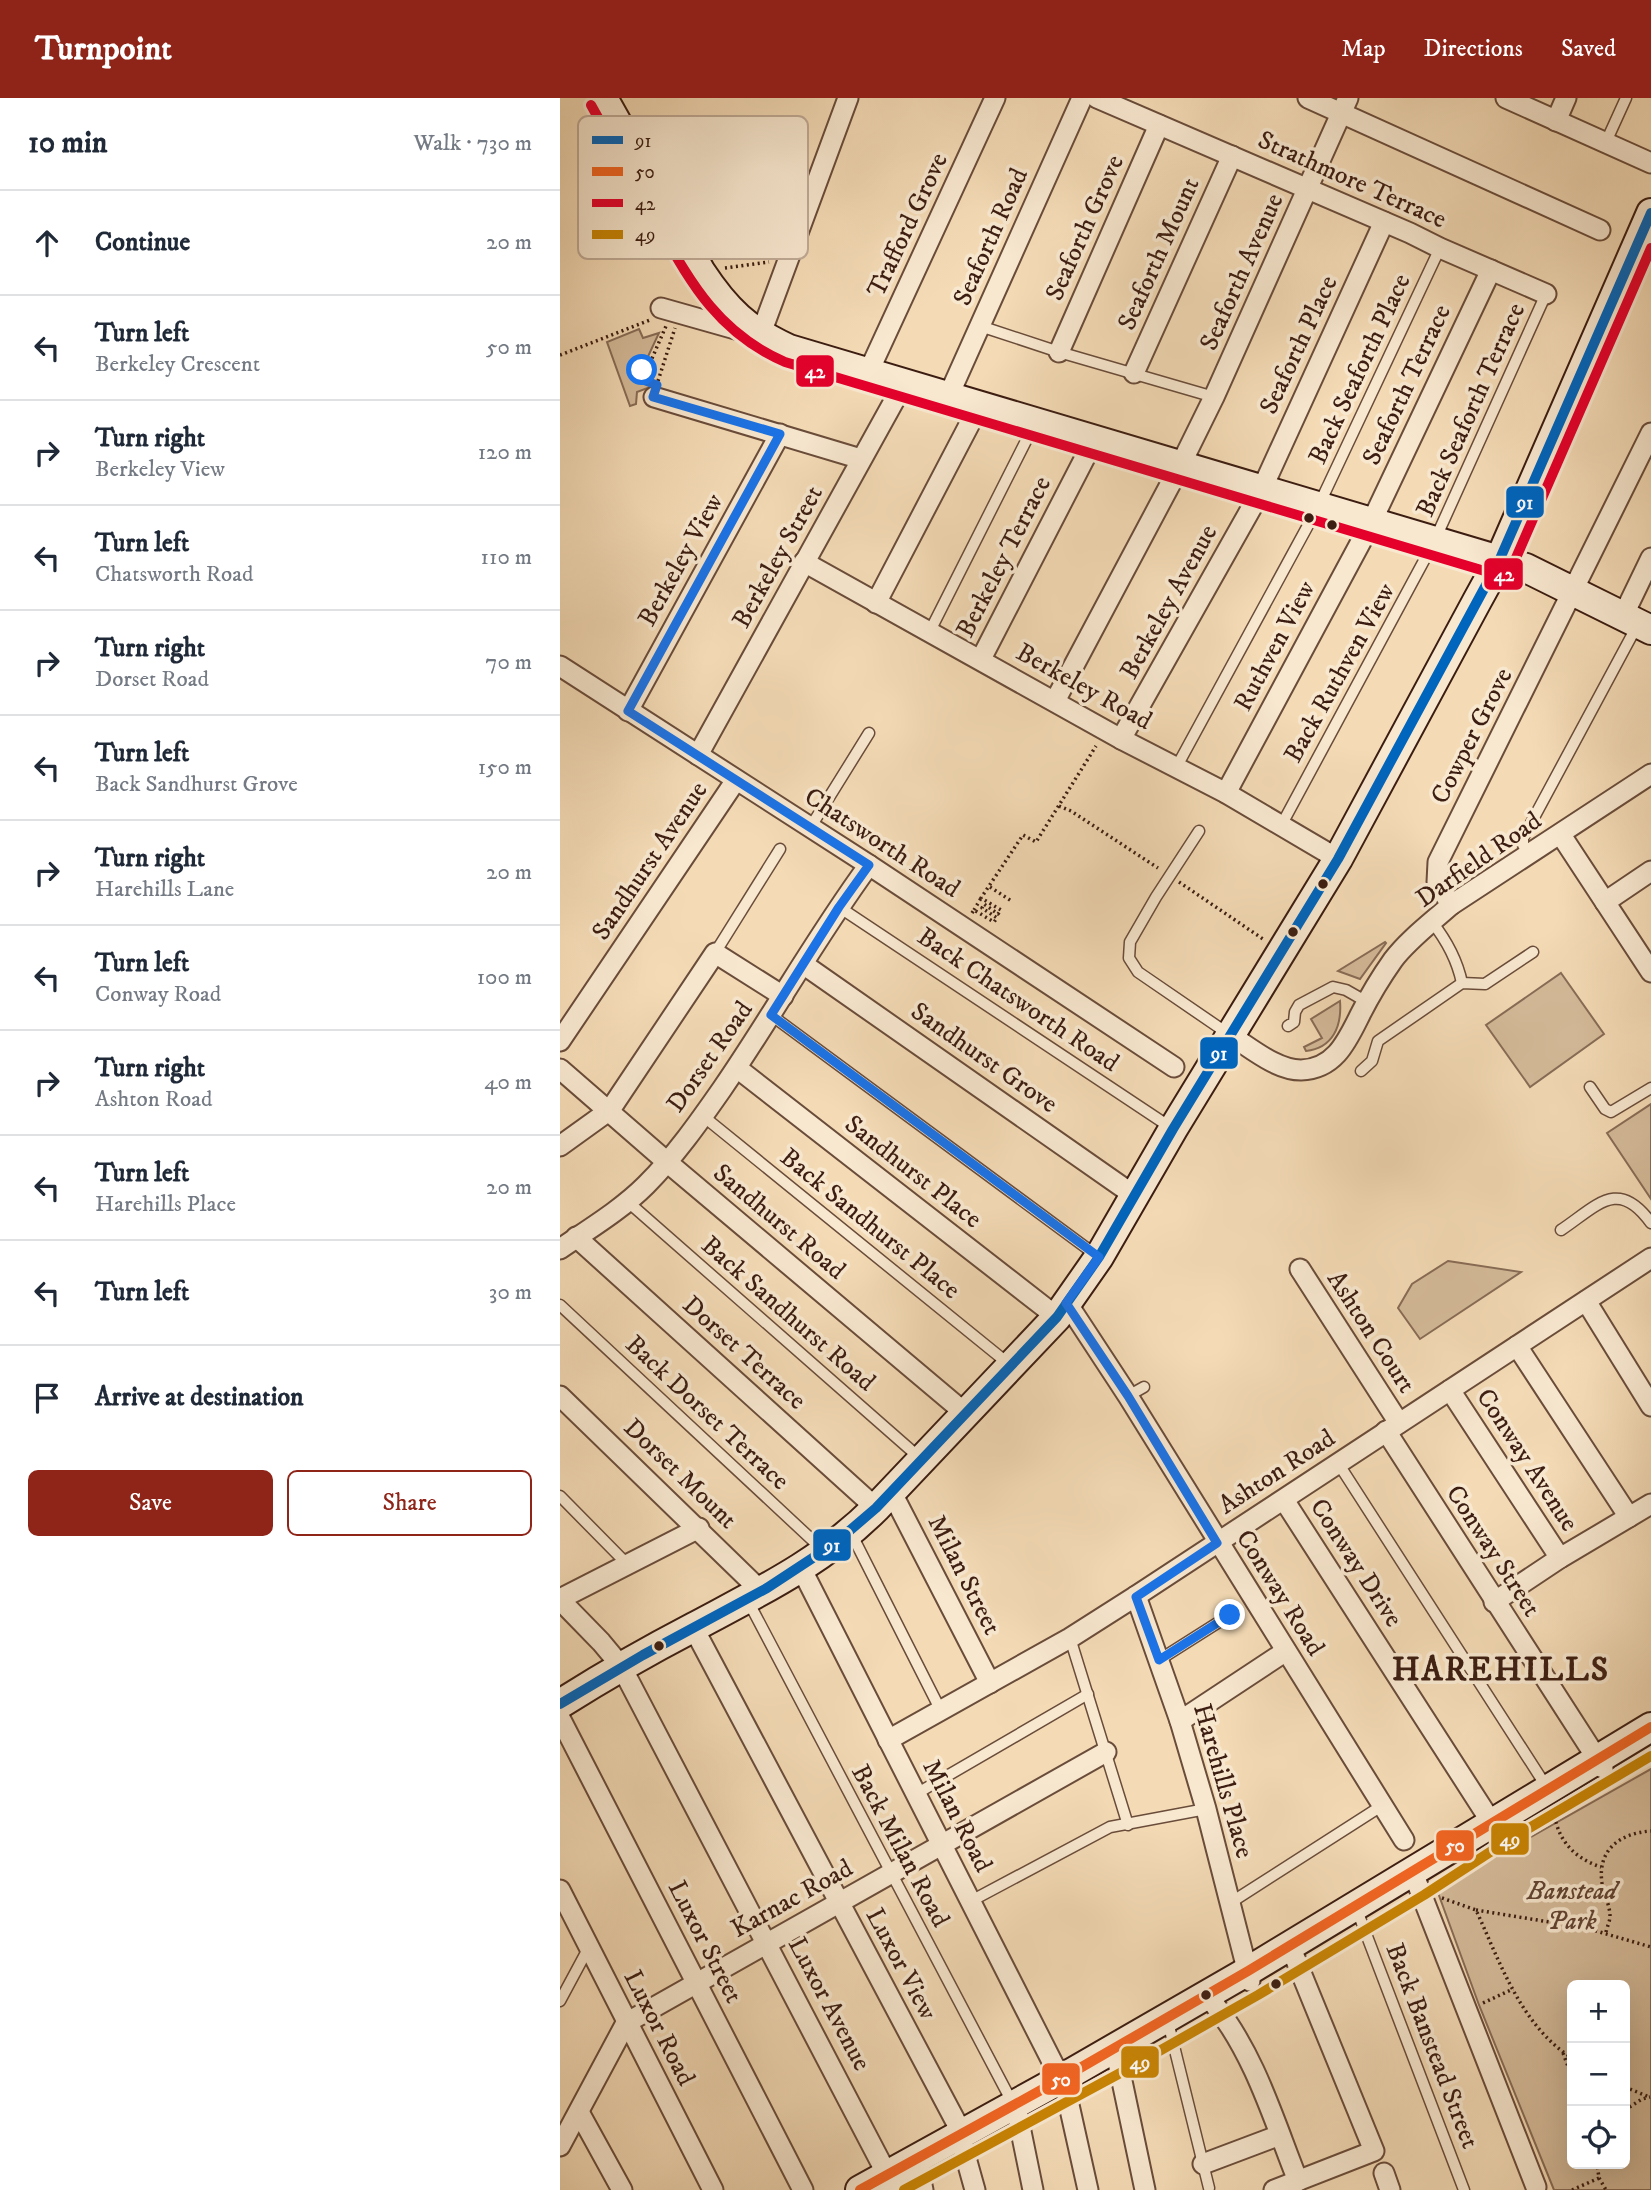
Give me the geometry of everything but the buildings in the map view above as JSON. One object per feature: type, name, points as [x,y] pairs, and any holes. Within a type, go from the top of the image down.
[{"type":"street","points":[[603,98],[613,116]]},
{"type":"street","points":[[808,207],[848,98]]},
{"type":"street","name":"Trafford Grove","points":[[868,373],[995,98]]},
{"type":"street","name":"Seaforth Road","points":[[948,397],[1082,98]]},
{"type":"street","name":"Strathmore Terrace","points":[[1097,98],[1546,294]]},
{"type":"street","points":[[1308,98],[1345,106],[1600,230]]},
{"type":"street","points":[[1506,98],[1642,159]]},
{"type":"street","points":[[1556,121],[1566,98]]},
{"type":"street","name":"Seaforth Avenue","points":[[1055,701],[1214,397],[1345,106]]},
{"type":"street","name":"Seaforth Grove","points":[[1059,352],[1159,125]]},
{"type":"street","name":"Seaforth Mount","points":[[1134,373],[1232,156]]},
{"type":"street","points":[[560,1704],[621,1666],[801,1568],[851,1533],[1062,1310],[1099,1257],[1173,1129],[1338,859],[1499,561],[1645,243],[1651,213]]},
{"type":"street","name":"Seaforth Place","points":[[1261,491],[1384,222]]},
{"type":"street","points":[[694,259],[722,300],[760,336]]},
{"type":"street","points":[[760,336],[789,259]]},
{"type":"street","name":"Seaforth Terrace","points":[[1371,523],[1491,270]]},
{"type":"street","points":[[671,311],[760,336],[789,349],[868,373],[1526,568],[1637,624],[1651,558]]},
{"type":"street","name":"Berkeley Street","points":[[698,755],[904,383]]},
{"type":"street","points":[[653,397],[861,459]]},
{"type":"street","points":[[876,603],[979,406]]},
{"type":"street","name":"Cowper Grove","points":[[1451,905],[1437,882],[1438,862],[1651,433]]},
{"type":"street","name":"Berkeley View","points":[[628,711],[780,434]]},
{"type":"street","name":"Berkeley Terrace","points":[[981,659],[1094,440]]},
{"type":"street","name":"Berkeley Avenue","points":[[1114,734],[1261,491]]},
{"type":"street","name":"Ruthven View","points":[[1226,793],[1371,523]]},
{"type":"street","name":"Berkeley Road","points":[[804,562],[1282,824],[1338,859]]},
{"type":"street","name":"Chatsworth Road","points":[[560,666],[1174,1066]]},
{"type":"street","name":"Darfield Road","points":[[1230,1035],[1285,1068],[1302,1070],[1318,1067],[1333,1059],[1344,1047],[1394,958],[1432,922],[1451,905],[1651,774]]},
{"type":"street","name":"Sandhurst Avenue","points":[[560,1041],[736,780]]},
{"type":"street","points":[[1561,835],[1650,969]]},
{"type":"street","name":"Dorset Road","points":[[560,1249],[645,1187],[667,1162],[737,1068],[839,907],[869,865]]},
{"type":"street","points":[[1605,902],[1651,872]]},
{"type":"street","points":[[560,1146],[610,1110],[715,953],[783,996]]},
{"type":"street","name":"Sandhurst Grove","points":[[803,964],[1135,1196]]},
{"type":"street","name":"Sandhurst Place","points":[[737,1068],[1062,1310]]},
{"type":"street","name":"Sandhurst Road","points":[[560,1069],[965,1413]]},
{"type":"street","name":"Dorset Terrace","points":[[576,1237],[883,1499]]},
{"type":"street","name":"Ashton Road","points":[[888,1740],[1136,1597],[1650,1259]]},
{"type":"street","name":"Ashton Court","points":[[1300,1269],[1392,1427]]},
{"type":"street","points":[[1586,1301],[1651,1406]]},
{"type":"street","name":"Conway Road","points":[[1062,1310],[1136,1392],[1217,1543],[1404,1840]]},
{"type":"street","points":[[1517,1346],[1629,1517]]},
{"type":"street","name":"Conway Avenue","points":[[1450,1390],[1560,1558]]},
{"type":"street","name":"Dorset Mount","points":[[560,1395],[699,1528],[754,1595]]},
{"type":"street","name":"Conway Street","points":[[1392,1427],[1494,1602],[1600,1764]]},
{"type":"street","name":"Milan Street","points":[[883,1499],[990,1683]]},
{"type":"street","name":"Conway Drive","points":[[1283,1500],[1494,1826]]},
{"type":"street","points":[[1494,1602],[1560,1558],[1651,1504]]},
{"type":"street","points":[[562,1605],[628,1565],[699,1528]]},
{"type":"street","name":"Milan Road","points":[[801,1568],[1063,2083],[1088,2190]]},
{"type":"street","name":"Harehills Place","points":[[1136,1597],[1180,1721],[1206,1809],[1249,1977]]},
{"type":"street","name":"Luxor Avenue","points":[[562,1605],[621,1666],[767,1944],[885,2182]]},
{"type":"street","name":"Luxor View","points":[[693,1627],[956,2122],[975,2190]]},
{"type":"street","points":[[1180,1721],[1286,1651]]},
{"type":"street","name":"Luxor Street","points":[[560,1718],[803,2190]]},
{"type":"street","points":[[1600,1764],[1651,1727]]},
{"type":"street","points":[[885,2182],[1249,1977],[1600,1764],[1651,1740]]},
{"type":"street","name":"Karnac Road","points":[[626,2023],[1106,1752]]},
{"type":"street","points":[[1116,2053],[1170,2030],[1223,2015],[1249,1977],[1294,1958],[1417,1883],[1494,1826]]},
{"type":"street","points":[[1417,1883],[1536,2187]]},
{"type":"street","name":"Luxor Road","points":[[560,1890],[713,2190]]},
{"type":"street","points":[[1274,2190],[1374,2151],[1294,1958]]},
{"type":"street","points":[[1223,2015],[1248,2058],[1298,2181]]},
{"type":"street","points":[[560,2146],[626,2023]]},
{"type":"street","points":[[1116,2053],[1144,2190]]},
{"type":"street","points":[[1015,2108],[1033,2190]]},
{"type":"street","points":[[579,2112],[622,2190]]},
{"type":"street","points":[[1203,2164],[1280,2135]]},
{"type":"street","points":[[860,2190],[885,2182],[920,2178],[961,2137]]},
{"type":"lane","points":[[1606,142],[1626,98]]},
{"type":"lane","name":"Back Seaforth Place","points":[[1176,768],[1318,508],[1440,248]]},
{"type":"lane","name":"Back Seaforth Terrace","points":[[1434,542],[1546,294]]},
{"type":"lane","points":[[980,326],[1214,397]]},
{"type":"lane","points":[[930,631],[1035,423]]},
{"type":"lane","name":"Back Ruthven View","points":[[1282,824],[1434,542]]},
{"type":"lane","points":[[1529,856],[1523,845],[1523,838],[1637,624]]},
{"type":"lane","points":[[810,828],[869,733]]},
{"type":"lane","points":[[1199,831],[1130,942],[1129,958],[1138,972],[1230,1035]]},
{"type":"lane","points":[[715,953],[780,849]]},
{"type":"lane","name":"Back Chatsworth Road","points":[[839,907],[1173,1129]]},
{"type":"lane","points":[[1432,922],[1448,943],[1459,966],[1462,983]]},
{"type":"lane","points":[[1362,1070],[1372,1061],[1378,1041],[1462,983],[1485,984],[1533,951]]},
{"type":"lane","points":[[1288,1026],[1294,1022],[1299,1005],[1334,988],[1346,990],[1367,1002]]},
{"type":"lane","points":[[771,1015],[1099,1257]]},
{"type":"lane","points":[[1590,1087],[1605,1109],[1611,1112],[1651,1087]]},
{"type":"lane","name":"Back Sandhurst Place","points":[[703,1116],[1010,1365]]},
{"type":"lane","points":[[1561,1230],[1607,1199],[1625,1198],[1637,1205],[1651,1223]]},
{"type":"lane","name":"Back Sandhurst Road","points":[[627,1201],[921,1460]]},
{"type":"lane","name":"Back Dorset Terrace","points":[[560,1304],[826,1552]]},
{"type":"lane","points":[[1338,1463],[1550,1793]]},
{"type":"lane","points":[[560,1496],[628,1565]]},
{"type":"lane","points":[[851,1533],[941,1711]]},
{"type":"lane","name":"Back Milan Road","points":[[754,1595],[891,1873],[1015,2108]]},
{"type":"lane","points":[[1159,1660],[1230,1615]]},
{"type":"lane","points":[[1070,1637],[1128,1825]]},
{"type":"lane","points":[[916,1794],[1088,1694]]},
{"type":"lane","points":[[1230,1903],[1382,1805]]},
{"type":"lane","points":[[971,1901],[1110,1827],[1206,1809]]},
{"type":"lane","name":"Back Banstead Street","points":[[1360,1918],[1464,2190]]},
{"type":"lane","points":[[560,2001],[590,1947]]},
{"type":"lane","points":[[1170,2030],[1209,2188]]},
{"type":"path","points":[[701,272],[789,259]]},
{"type":"path","points":[[671,311],[657,385],[640,379],[637,375],[649,363],[671,311]]},
{"type":"path","points":[[560,355],[671,311]]},
{"type":"path","points":[[963,927],[1023,835],[1036,842],[1114,734]]},
{"type":"path","points":[[990,887],[1013,902]]},
{"type":"path","points":[[974,910],[994,922],[996,918],[982,908],[984,904],[998,914],[1001,910],[981,898]]},
{"type":"path","points":[[1550,1793],[1556,1824],[1563,1839],[1575,1855],[1601,1867]]},
{"type":"path","points":[[1606,1932],[1610,1917],[1601,1867],[1605,1855],[1613,1844],[1627,1835],[1651,1830]]},
{"type":"path","points":[[1417,1883],[1440,1897],[1476,1910],[1606,1932],[1651,1947]]},
{"type":"path","points":[[1476,1910],[1513,1989],[1535,2024],[1567,2054]]},
{"type":"path","points":[[1466,2009],[1513,1989]]},
{"type":"path","points":[[1562,2051],[1567,2064]]},
{"type":"path","points":[[1630,2089],[1650,2097]]},
{"type":"path","points":[[1630,2107],[1650,2097]]},
{"type":"path","points":[[1598,2169],[1605,2190]]},
{"type":"path","points":[[1572,2190],[1599,2178]]},
{"type":"green space","points":[[639,329],[643,338],[659,333],[644,365],[633,374],[635,381],[653,386],[637,392],[636,404],[630,406],[607,342]]},
{"type":"green space","points":[[1385,942],[1360,979],[1338,971]]},
{"type":"green space","points":[[1561,973],[1604,1034],[1530,1087],[1486,1025]]},
{"type":"green space","points":[[1340,1001],[1339,1019],[1334,1034],[1323,1045],[1306,1051],[1304,1047],[1322,1038],[1311,1019]]},
{"type":"green space","points":[[1651,1104],[1651,1199],[1607,1133]]},
{"type":"green space","points":[[1448,1261],[1521,1272],[1420,1339],[1398,1308],[1412,1284]]},
{"type":"green space","name":"Banstead Park","points":[[1651,1769],[1651,2190],[1554,2190],[1479,2005],[1437,1890]]},
{"type":"transit line","name":"42","points":[[591,105],[597,116]]},
{"type":"transit line","name":"91","points":[[560,1704],[643,1655],[767,1588],[834,1544],[876,1508],[1057,1317],[1099,1257],[1173,1129],[1338,859],[1499,561],[1651,213]]},
{"type":"transit line","name":"42","points":[[678,259],[693,283],[723,320],[740,336],[785,362],[1498,575],[1507,573],[1512,567],[1651,248]]},
{"type":"transit line","name":"50","points":[[860,2190],[1061,2079],[1248,1971],[1651,1727]]},
{"type":"transit line","name":"49","points":[[904,2190],[1258,1995],[1651,1756]]},
{"type":"district","name":"HAREHILLS","points":[[1501,1670]]},
{"type":"route","points":[[642,370],[637,375],[640,379],[657,385],[653,397],[780,434],[628,711],[869,865],[839,907],[771,1015],[1099,1257],[1066,1303],[1128,1396],[1217,1543],[1136,1597],[1159,1660],[1230,1615]]}]
